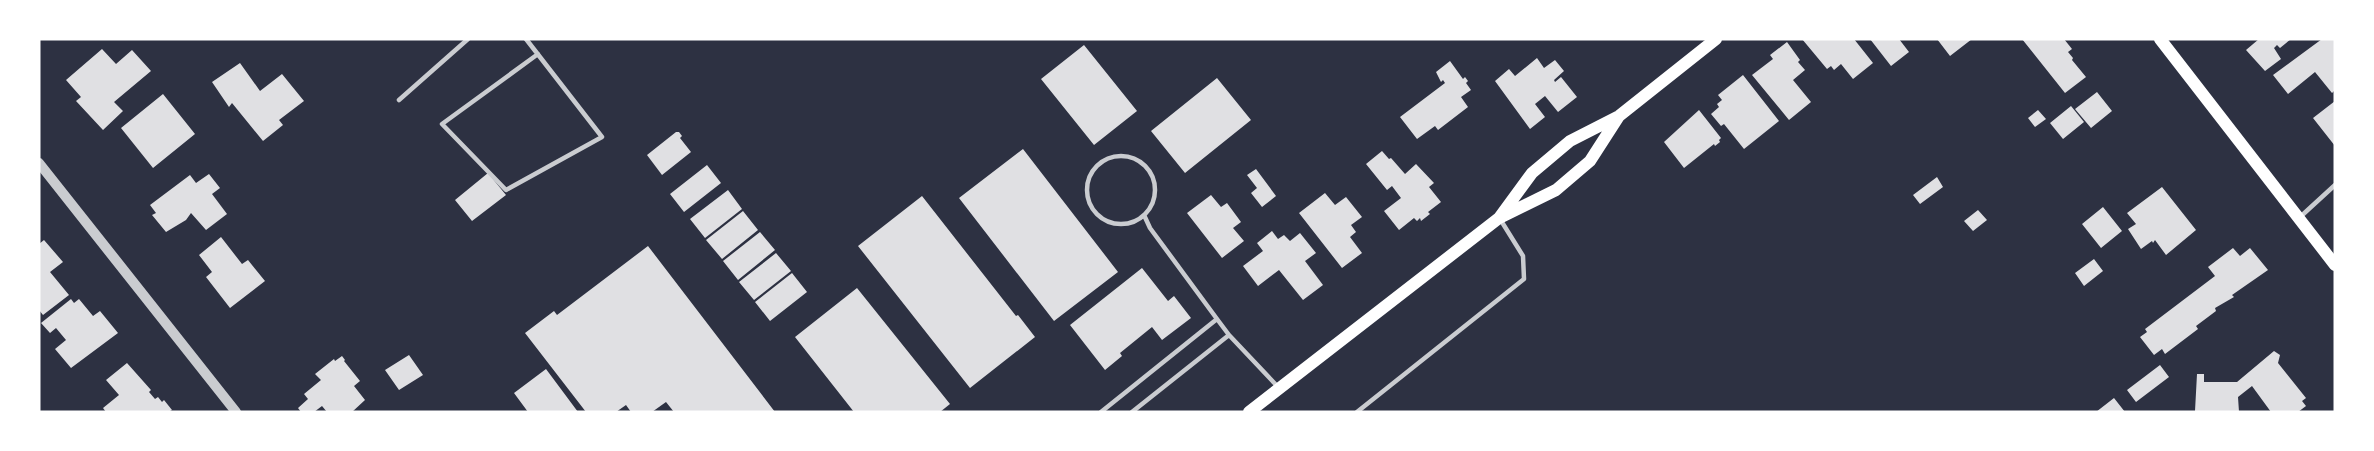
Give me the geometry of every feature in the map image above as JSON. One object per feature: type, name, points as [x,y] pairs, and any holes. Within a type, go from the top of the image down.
[{"type":"main road","points":[[1499,218],[1532,173],[1570,141],[1619,116],[1716,39]]},
{"type":"main road","points":[[2160,39],[2335,265]]},
{"type":"main road","points":[[1249,412],[1499,218],[1556,190],[1590,161],[1619,116]]},
{"type":"street","points":[[39,163],[236,412]]},
{"type":"lane","points":[[399,100],[468,39]]},
{"type":"lane","points":[[526,39],[538,54],[602,137],[506,190],[442,124],[538,54]]},
{"type":"lane","points":[[1124,156],[1144,165],[1150,172],[1155,190],[1154,199],[1144,215],[1135,221],[1114,223],[1095,212],[1087,191],[1094,170],[1102,162],[1112,157],[1124,156]]},
{"type":"lane","points":[[2298,218],[2335,185]]},
{"type":"lane","points":[[1144,215],[1150,228],[1229,335],[1279,388]]},
{"type":"lane","points":[[1357,412],[1524,279],[1523,256],[1499,218]]},
{"type":"lane","points":[[1101,412],[1217,319]]},
{"type":"lane","points":[[1132,412],[1229,335]]},
{"type":"building","points":[[1802,39],[1854,39],[1873,63],[1853,79],[1841,64],[1834,70],[1831,66],[1827,69]]},
{"type":"building","points":[[1870,39],[1899,39],[1909,52],[1891,66]]},
{"type":"building","points":[[1937,39],[1972,39],[1950,56]]},
{"type":"building","points":[[2022,39],[2064,39],[2072,49],[2068,52],[2072,60],[2086,77],[2065,93]]},
{"type":"building","points":[[2259,39],[2291,39],[2280,48],[2277,45],[2274,48],[2281,59],[2265,71],[2246,50]]},
{"type":"building","points":[[2322,39],[2335,39],[2335,90],[2332,93],[2315,72],[2288,94],[2273,75]]},
{"type":"building","points":[[1787,42],[1805,70],[1793,80],[1811,102],[1789,120],[1752,75],[1773,59],[1770,55]]},
{"type":"building","points":[[1084,45],[1137,111],[1094,145],[1041,79]]},
{"type":"building","points":[[102,49],[116,64],[132,50],[151,71],[114,102],[123,111],[103,130],[76,101],[81,97],[66,80]]},
{"type":"building","points":[[1537,58],[1544,68],[1555,60],[1564,71],[1554,80],[1555,82],[1561,77],[1577,97],[1558,112],[1545,96],[1535,104],[1545,117],[1530,129],[1495,81],[1509,69],[1515,76]]},
{"type":"building","points":[[1450,61],[1463,79],[1465,77],[1468,81],[1466,83],[1471,90],[1461,97],[1468,107],[1438,130],[1435,126],[1417,139],[1400,117],[1445,83],[1443,80],[1441,82],[1436,72]]},
{"type":"building","points":[[240,63],[260,91],[282,74],[304,101],[279,120],[283,125],[263,141],[232,103],[229,107],[212,82]]},
{"type":"building","points":[[1743,75],[1779,121],[1744,149],[1724,124],[1721,126],[1711,114],[1719,107],[1717,104],[1722,100],[1718,95]]},
{"type":"building","points":[[1217,78],[1251,120],[1185,173],[1151,131]]},
{"type":"building","points":[[2097,92],[2112,111],[2091,128],[2075,109]]},
{"type":"building","points":[[163,94],[195,134],[153,168],[121,128]]},
{"type":"building","points":[[2335,101],[2335,146],[2313,118]]},
{"type":"building","points":[[2071,106],[2084,122],[2063,139],[2050,123]]},
{"type":"building","points":[[1699,110],[1721,138],[1720,142],[1715,146],[1714,144],[1684,168],[1664,142]]},
{"type":"building","points":[[2038,110],[2046,119],[2035,127],[2028,118]]},
{"type":"building","points":[[676,132],[682,136],[680,138],[691,152],[662,175],[647,155]]},
{"type":"building","points":[[1023,149],[1118,272],[1054,321],[959,198]]},
{"type":"building","points":[[1382,151],[1405,174],[1416,164],[1434,183],[1429,187],[1441,202],[1421,221],[1420,218],[1417,221],[1414,218],[1399,230],[1384,211],[1401,198],[1392,186],[1387,190],[1366,164]]},
{"type":"building","points":[[707,165],[721,183],[684,212],[670,194]]},
{"type":"building","points":[[1256,169],[1276,196],[1262,207],[1251,193],[1257,188],[1247,175]]},
{"type":"building","points":[[488,173],[506,195],[472,221],[455,200]]},
{"type":"building","points":[[209,174],[220,188],[212,194],[227,214],[206,230],[191,213],[186,220],[166,232],[152,215],[156,213],[150,205],[190,175],[196,183]]},
{"type":"building","points":[[1937,177],[1943,187],[1920,204],[1913,195]]},
{"type":"building","points":[[2162,187],[2196,230],[2166,255],[2155,240],[2141,249],[2128,229],[2136,224],[2127,213]]},
{"type":"building","points":[[728,190],[742,209],[705,238],[690,219]]},
{"type":"building","points":[[1325,193],[1335,205],[1346,197],[1362,217],[1351,225],[1356,232],[1350,237],[1362,253],[1342,268],[1299,213]]},
{"type":"building","points":[[1211,195],[1221,207],[1227,203],[1241,222],[1233,228],[1244,241],[1222,258],[1187,213]]},
{"type":"building","points":[[922,196],[1035,337],[970,388],[858,246]]},
{"type":"building","points":[[2103,207],[2122,231],[2101,248],[2082,224]]},
{"type":"building","points":[[1978,210],[1987,220],[1973,231],[1964,221]]},
{"type":"building","points":[[743,211],[758,230],[722,259],[706,240]]},
{"type":"building","points":[[1272,231],[1278,239],[1284,235],[1290,241],[1300,233],[1316,253],[1305,261],[1323,285],[1303,300],[1279,270],[1258,286],[1243,266],[1263,251],[1257,243]]},
{"type":"building","points":[[760,232],[775,250],[738,280],[723,261]]},
{"type":"building","points":[[221,237],[242,264],[248,260],[265,281],[230,308],[206,277],[212,272],[199,255]]},
{"type":"building","points":[[44,240],[63,262],[50,272],[69,295],[43,315],[39,310],[39,244]]},
{"type":"building","points":[[648,246],[775,412],[674,412],[666,402],[652,412],[631,412],[626,405],[616,412],[586,412],[525,333],[554,311],[557,315]]},
{"type":"building","points":[[2233,248],[2240,256],[2250,248],[2268,270],[2232,295],[2234,297],[2215,308],[2216,311],[2196,326],[2198,329],[2165,354],[2162,349],[2154,355],[2140,337],[2147,332],[2145,329],[2215,276],[2208,267]]},
{"type":"building","points":[[776,253],[791,271],[754,300],[739,282]]},
{"type":"building","points":[[2094,259],[2103,271],[2084,286],[2075,273]]},
{"type":"building","points":[[1142,268],[1168,301],[1174,296],[1191,318],[1162,340],[1152,327],[1120,353],[1122,356],[1105,370],[1070,325]]},
{"type":"building","points":[[792,273],[807,292],[770,321],[755,302]]},
{"type":"building","points":[[857,288],[950,404],[940,412],[854,412],[795,337]]},
{"type":"building","points":[[71,299],[74,303],[79,299],[93,316],[100,311],[118,333],[71,368],[55,349],[66,340],[56,328],[50,333],[41,323]]},
{"type":"building","points":[[2274,351],[2280,355],[2278,363],[2306,398],[2302,401],[2306,406],[2298,412],[2271,412],[2252,386],[2238,397],[2239,412],[2195,411],[2197,374],[2204,374],[2204,382],[2237,382]]},
{"type":"building","points":[[409,355],[423,375],[399,390],[385,370]]},
{"type":"building","points":[[342,356],[360,381],[354,386],[365,400],[352,412],[327,412],[322,406],[314,412],[301,412],[298,408],[308,399],[304,394],[321,380],[315,374],[334,359],[335,361]]},
{"type":"building","points":[[127,363],[151,390],[149,392],[155,399],[158,397],[162,402],[164,400],[172,410],[168,412],[106,412],[103,408],[119,395],[106,380]]},
{"type":"building","points":[[2160,365],[2169,377],[2136,402],[2127,390]]},
{"type":"building","points":[[546,369],[578,412],[528,412],[514,393]]},
{"type":"building","points":[[2114,398],[2125,412],[2096,412]]}]
